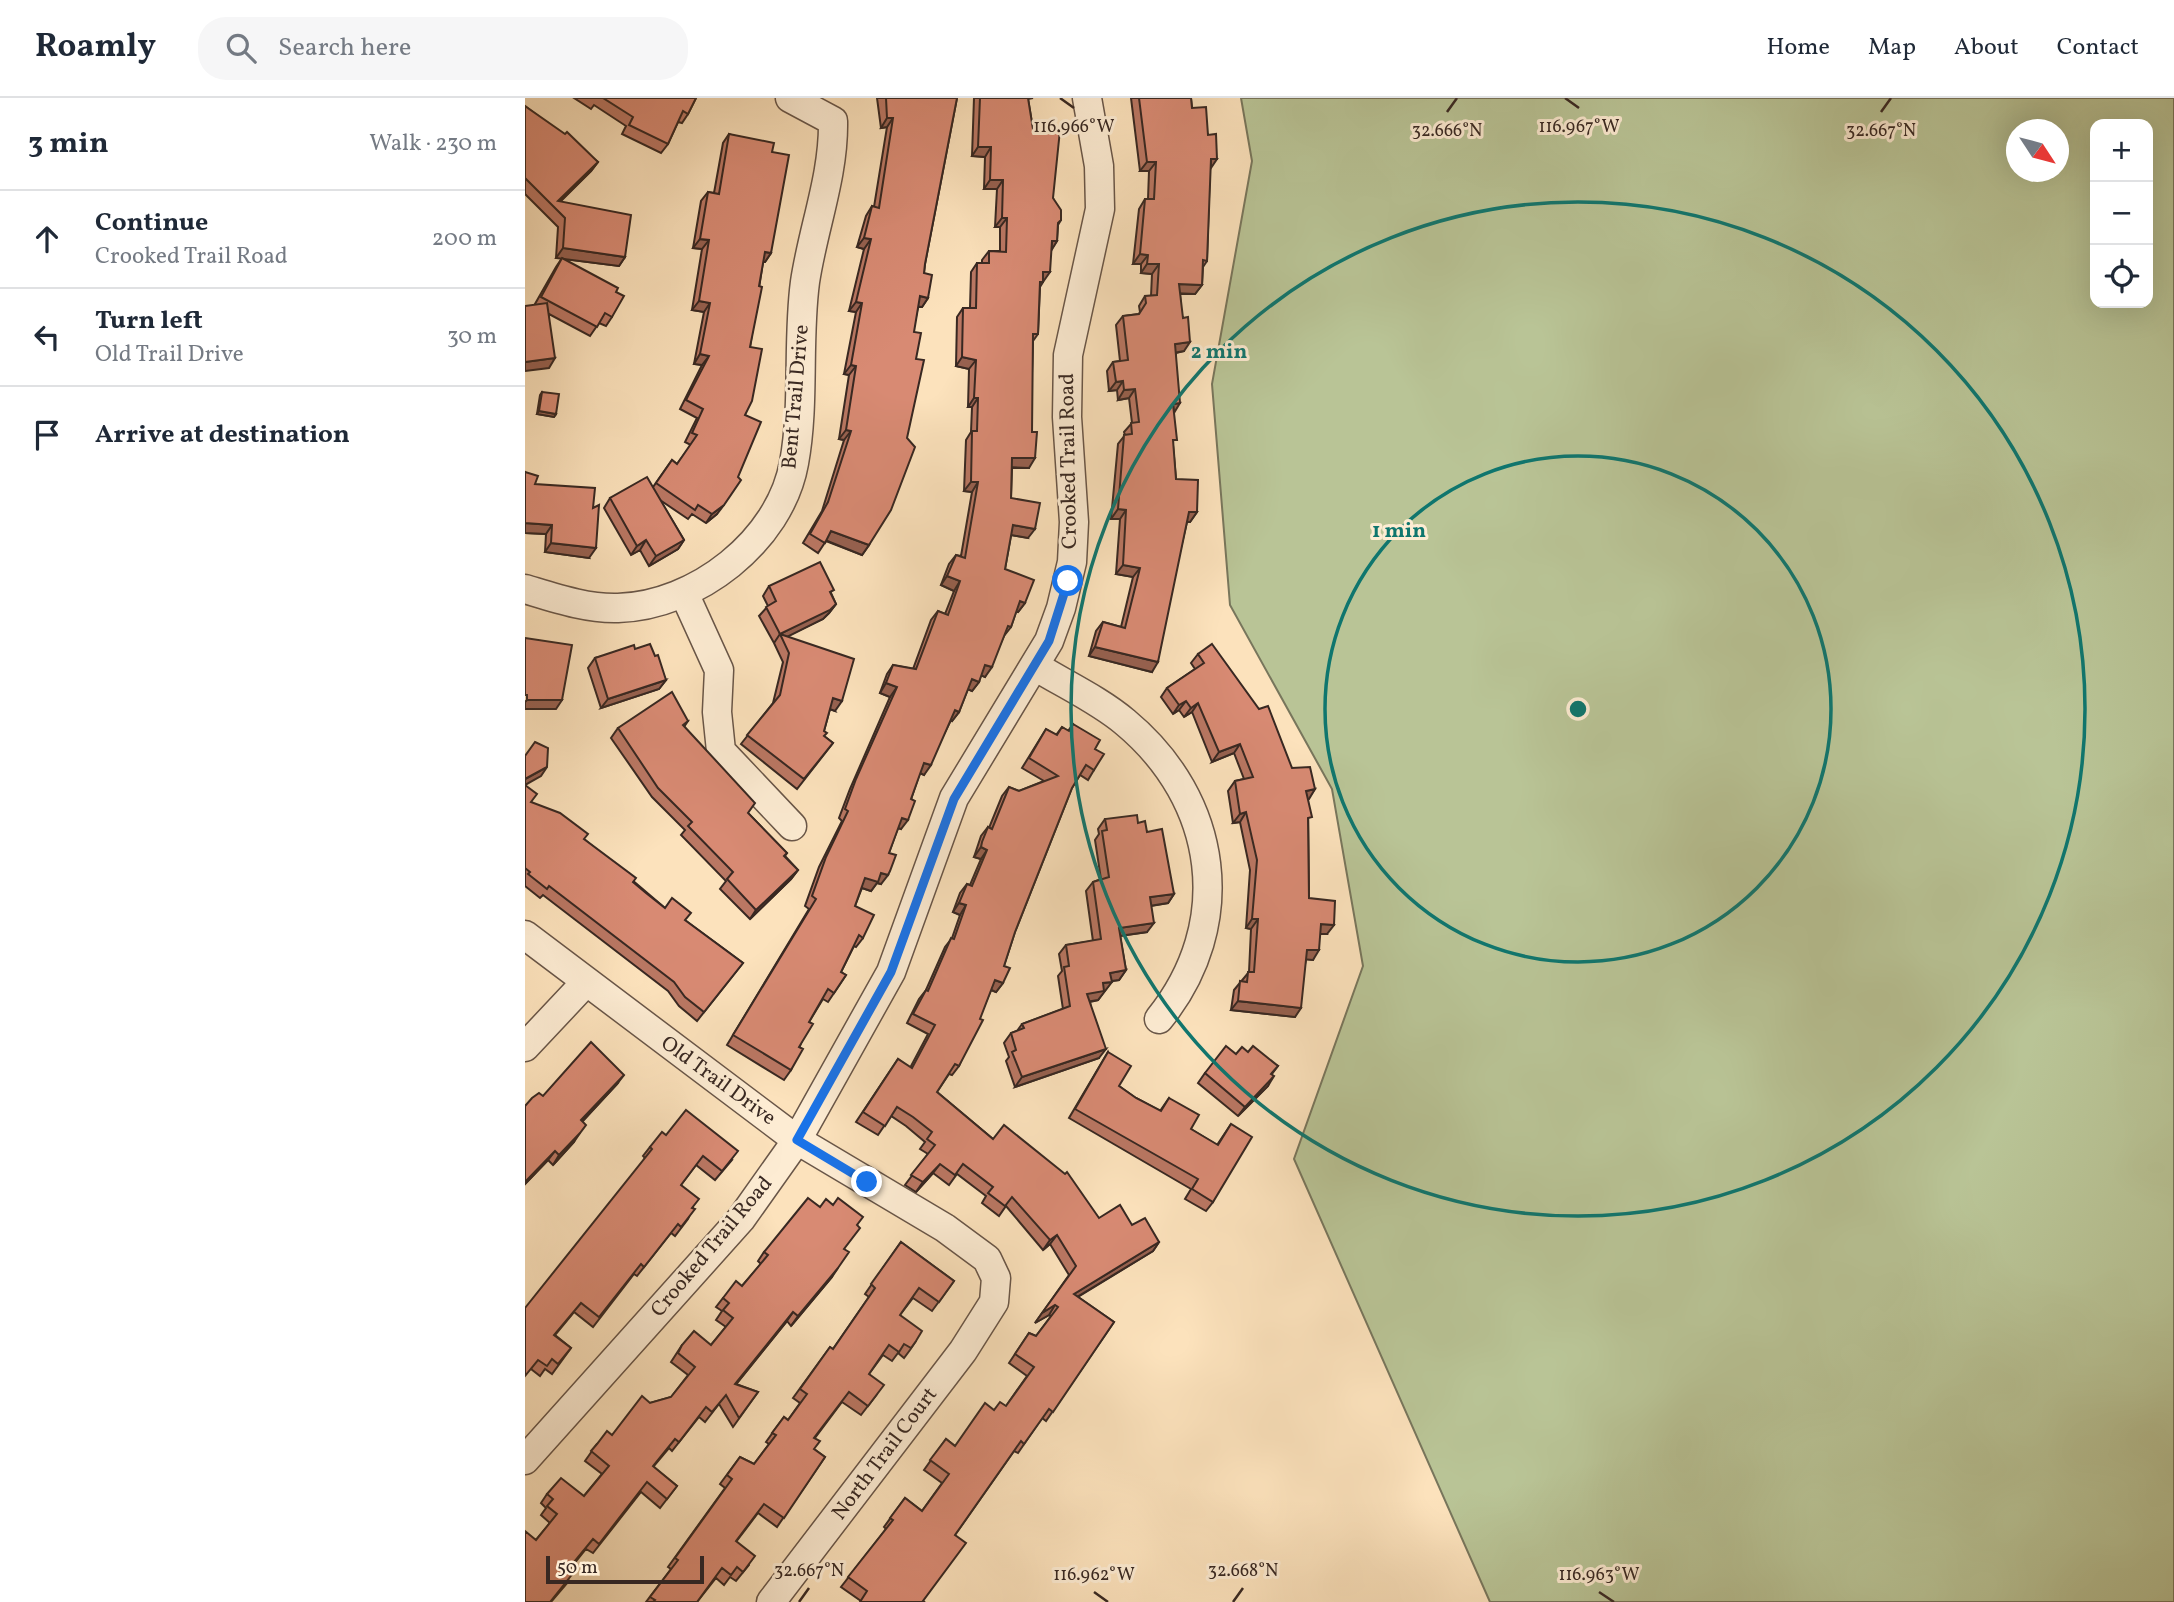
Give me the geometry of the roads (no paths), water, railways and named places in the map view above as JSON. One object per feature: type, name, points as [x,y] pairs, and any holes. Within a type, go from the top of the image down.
[{"type":"street","name":"Bent Trail Drive","points":[[525,589],[598,608],[642,606],[684,593],[735,559],[773,516],[789,482],[797,446],[805,283],[833,150],[833,121],[790,98]]},
{"type":"street","name":"Crooked Trail Road","points":[[525,1460],[740,1220],[797,1140],[891,972],[954,799],[1035,666],[1061,608],[1072,562],[1074,522],[1067,417],[1068,355],[1100,209],[1099,166],[1087,98]]},
{"type":"street","points":[[684,593],[719,670],[717,712],[721,751],[792,826]]},
{"type":"street","points":[[1035,666],[1123,720],[1142,737],[1172,775],[1193,816],[1206,860],[1209,884],[1205,934],[1188,978],[1159,1019]]},
{"type":"street","name":"Old Trail Drive","points":[[525,934],[797,1140],[937,1223],[987,1259],[996,1278],[994,1302]]},
{"type":"street","points":[[525,1047],[586,982]]},
{"type":"street","name":"North Trail Court","points":[[771,1602],[963,1351],[994,1302]]}]
